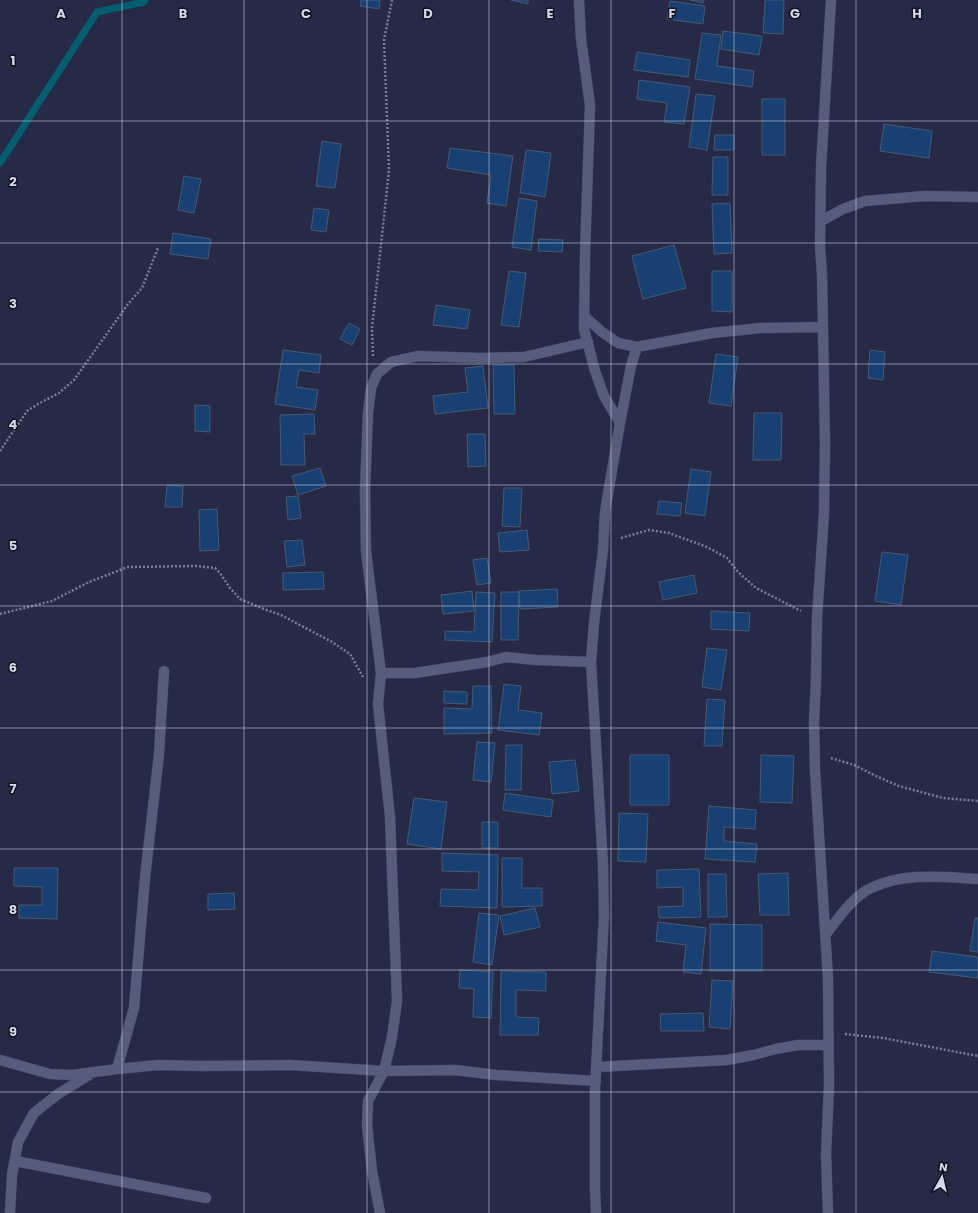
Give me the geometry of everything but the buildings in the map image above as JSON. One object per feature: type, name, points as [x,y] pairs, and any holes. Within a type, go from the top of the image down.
[{"type":"street","points":[[579,0],[581,39],[590,105],[584,329],[595,371],[604,396],[620,423]]},
{"type":"street","points":[[828,1213],[826,1153],[829,1086],[826,934],[814,722],[817,618],[824,513],[825,389],[820,246],[821,167],[831,0]]},
{"type":"street","points":[[821,221],[843,209],[865,201],[925,196],[978,197]]},
{"type":"street","points":[[584,316],[618,344],[637,347],[712,333],[762,328],[823,327]]},
{"type":"street","points":[[380,1213],[372,1171],[367,1125],[368,1101],[384,1071],[392,1037],[397,1002],[390,818],[378,704],[381,673],[366,551],[365,490],[368,413],[371,388],[377,374],[391,362],[418,356],[480,358],[524,356],[588,342]]},
{"type":"street","points":[[596,1213],[596,1082],[604,915],[603,864],[591,662],[594,623],[604,544],[605,512],[631,366],[637,347]]},
{"type":"street","points":[[381,673],[415,673],[441,670],[506,657],[536,660],[591,662]]},
{"type":"street","points":[[116,1069],[134,1008],[144,878],[159,754],[164,671]]},
{"type":"street","points":[[826,934],[856,899],[870,888],[897,880],[923,876],[978,879]]},
{"type":"street","points":[[597,1067],[727,1060],[798,1045],[828,1045]]},
{"type":"street","points":[[0,1060],[50,1074],[72,1075],[158,1065],[290,1065],[384,1071],[455,1070],[496,1075],[596,1082]]},
{"type":"street","points":[[10,1213],[12,1175],[18,1142],[34,1113],[58,1094],[94,1072]]},
{"type":"street","points":[[15,1160],[206,1198]]},
{"type":"path","points":[[377,374],[372,352],[372,328],[389,170],[384,40],[392,0]]},
{"type":"path","points":[[0,450],[27,411],[59,393],[74,380],[104,340],[128,304],[142,288],[158,248]]},
{"type":"path","points":[[604,544],[636,533],[650,530],[669,533],[707,547],[727,558],[738,572],[756,588],[817,618]]},
{"type":"path","points":[[0,614],[52,601],[89,582],[128,567],[196,566],[215,568],[240,599],[281,615],[332,642],[350,654],[365,680],[379,691]]},
{"type":"path","points":[[815,753],[854,765],[878,778],[899,786],[943,798],[978,801]]},
{"type":"path","points":[[828,1033],[884,1038],[978,1056]]},
{"type":"waterway","points":[[0,163],[97,12],[144,2],[145,0]]}]
